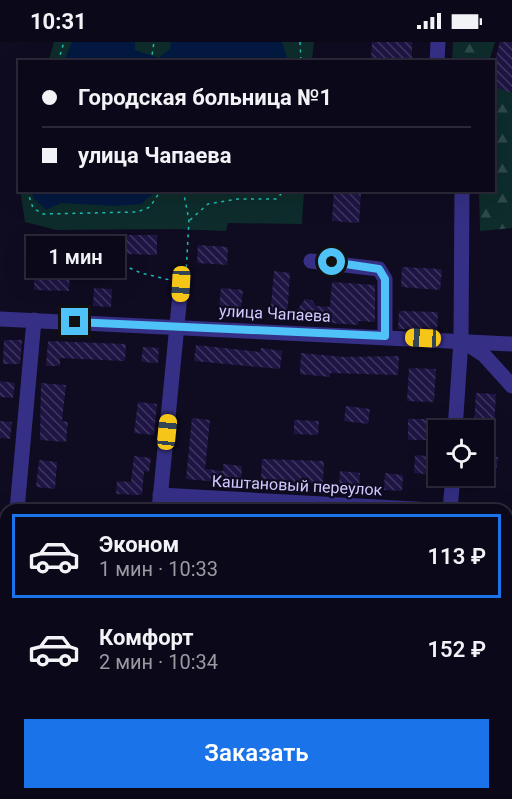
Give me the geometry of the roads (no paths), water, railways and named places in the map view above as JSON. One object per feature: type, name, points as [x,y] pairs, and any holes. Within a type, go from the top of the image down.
[{"type":"street","points":[[437,60],[438,42]]},
{"type":"street","points":[[456,420],[461,340],[462,192]]},
{"type":"street","points":[[311,261],[379,269],[385,279],[385,336]]},
{"type":"street","points":[[159,503],[179,326],[181,284]]},
{"type":"street","name":"улица Чапаева","points":[[0,318],[512,344]]},
{"type":"street","points":[[18,504],[34,320]]},
{"type":"street","points":[[461,340],[484,354],[512,386]]},
{"type":"street","points":[[451,504],[452,486]]},
{"type":"street","name":"Каштановый переулок","points":[[159,503],[198,504]]},
{"type":"water","points":[[72,42],[135,42],[135,50],[159,58],[170,49],[171,42],[282,42],[288,60],[64,60]]},
{"type":"water","points":[[32,192],[155,192],[141,204],[116,206],[61,203],[46,210],[33,198]]}]
